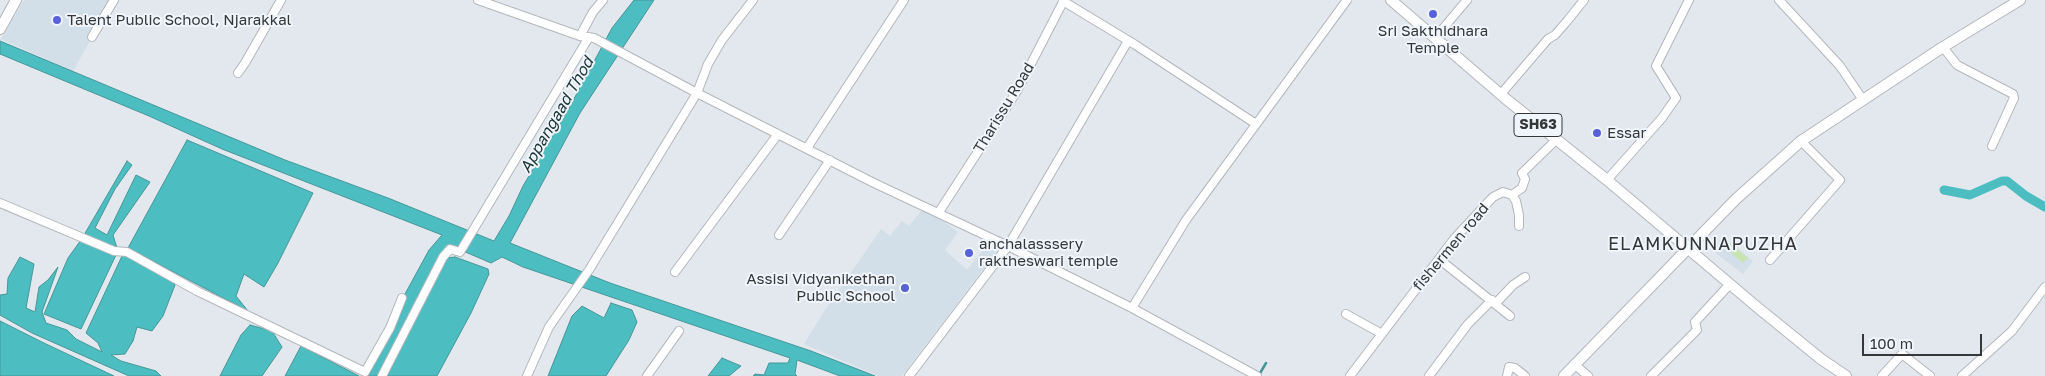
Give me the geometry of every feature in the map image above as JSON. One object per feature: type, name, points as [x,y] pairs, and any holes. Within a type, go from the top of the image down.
[{"type":"main road","points":[[0,28],[16,0]]},
{"type":"main road","name":"SH63","points":[[1391,0],[1730,284],[1821,359],[1846,376]]},
{"type":"main road","points":[[1564,376],[1736,199],[1801,141],[1943,47],[2020,0]]},
{"type":"street","points":[[92,37],[114,0]]},
{"type":"street","points":[[238,73],[281,0]]},
{"type":"street","points":[[478,0],[494,3],[580,36],[592,37],[623,55],[874,183],[939,212],[1132,308],[1242,373],[1256,375]]},
{"type":"street","points":[[580,36],[593,12],[603,0]]},
{"type":"street","points":[[527,376],[549,327],[588,270],[697,93],[708,64],[722,40],[753,0]]},
{"type":"street","points":[[807,148],[904,0]]},
{"type":"street","points":[[1132,308],[1186,220],[1347,0]]},
{"type":"street","points":[[1435,38],[1467,0]]},
{"type":"street","points":[[1501,94],[1584,0]]},
{"type":"street","points":[[1607,180],[1662,118],[1676,98],[1656,66],[1689,0]]},
{"type":"street","points":[[1779,0],[1840,66],[1863,100]]},
{"type":"street","points":[[1063,1],[1256,124]]},
{"type":"street","name":"Tharissu Road","points":[[939,212],[1017,91],[1063,1]]},
{"type":"street","points":[[382,376],[444,257],[450,249],[460,252],[592,37]]},
{"type":"street","points":[[909,376],[1008,246],[1128,41]]},
{"type":"street","points":[[1943,47],[1958,65],[2013,94],[2014,98],[1992,146]]},
{"type":"street","points":[[675,272],[778,134]]},
{"type":"street","points":[[1519,226],[1516,201],[1512,195],[1522,188],[1525,180],[1522,173],[1557,139]]},
{"type":"street","points":[[1770,260],[1840,180],[1801,141]]},
{"type":"street","points":[[779,235],[830,160]]},
{"type":"street","name":"fishermen road","points":[[1350,376],[1454,240],[1493,197],[1503,192],[1512,195]]},
{"type":"street","points":[[0,202],[114,251],[127,252],[197,292],[365,372],[390,328],[402,298]]},
{"type":"street","points":[[1439,259],[1494,301],[1510,316]]},
{"type":"street","points":[[1429,376],[1468,324],[1512,285],[1525,277]]},
{"type":"street","points":[[1650,376],[1697,330],[1695,322],[1730,284]]},
{"type":"street","points":[[1962,376],[2012,331],[2045,287]]},
{"type":"street","points":[[1346,314],[1382,334]]},
{"type":"street","points":[[647,376],[680,331]]},
{"type":"street","points":[[1882,376],[1902,354],[1930,376]]},
{"type":"street","points":[[1574,364],[1588,376]]},
{"type":"street","points":[[1507,376],[1509,367],[1515,368],[1525,376]]},
{"type":"shaded area","name":"Talent Public School, Njarakkal","points":[[24,0],[113,0],[73,71],[1,39]]},
{"type":"shaded area","name":"Assisi Vidyanikethan Public School","points":[[923,209],[935,215],[958,232],[945,250],[967,270],[988,244],[997,251],[902,376],[878,376],[804,344],[881,229],[890,236],[902,221],[909,226]]},
{"type":"shaded area","points":[[1723,236],[1753,261],[1743,274],[1712,250]]},
{"type":"green space","points":[[1730,243],[1748,258],[1743,263],[1725,248]]},
{"type":"water","points":[[634,0],[654,0],[580,113],[510,243],[610,283],[811,351],[875,376],[840,376],[797,360],[795,374],[797,376],[753,376],[755,374],[764,375],[769,363],[788,363],[790,358],[523,267],[502,257],[491,263],[449,245],[380,376],[368,376],[402,309],[405,294],[429,250],[442,235],[222,149],[149,116],[0,54],[0,41],[285,160],[388,198],[494,241],[612,28]]},
{"type":"water","points":[[187,140],[313,193],[264,287],[244,274],[236,296],[248,311],[128,248]]},
{"type":"water","points":[[127,161],[132,165],[115,189],[95,228],[107,235],[136,175],[150,182],[113,235],[117,248],[84,235]]},
{"type":"water","points":[[81,240],[116,255],[81,329],[44,314],[68,258]]},
{"type":"water","points":[[123,254],[167,278],[175,285],[163,316],[152,331],[137,327],[133,341],[125,354],[111,355],[121,361],[156,371],[161,376],[129,376],[32,333],[0,315],[0,295],[7,294],[8,278],[20,257],[34,264],[26,308],[35,312],[39,287],[48,280],[58,267],[42,312],[46,323],[67,330],[76,339],[102,352],[98,343],[86,333]]},
{"type":"water","points":[[455,257],[488,269],[489,274],[471,313],[437,376],[387,376],[409,328],[443,264],[447,258]]},
{"type":"water","points":[[611,303],[632,310],[637,322],[629,340],[606,376],[548,376],[572,316],[582,306],[604,318]]},
{"type":"water","points":[[0,321],[46,344],[114,376],[0,376]]},
{"type":"water","points":[[250,325],[272,331],[282,347],[262,376],[220,376],[241,335]]},
{"type":"water","points":[[301,346],[359,376],[285,376]]},
{"type":"water","points":[[722,358],[741,366],[729,376],[708,376]]},
{"type":"waterway","points":[[1944,190],[1970,195],[2002,181],[2007,181],[2026,196],[2045,207]]},
{"type":"waterway","points":[[1259,375],[1266,363]]},
{"type":"place","name":"Sri Sakthidhara Temple","points":[[1433,14]]},
{"type":"place","name":"Talent Public School, Njarakkal","points":[[57,20]]},
{"type":"place","name":"Essar","points":[[1597,133]]},
{"type":"place","name":"anchalasssery raktheswari temple","points":[[969,253]]},
{"type":"place","name":"Assisi Vidyanikethan Public School","points":[[905,288]]},
{"type":"district","name":"ELAMKUNNAPUZHA","points":[[1703,244]]},
{"type":"water label","name":"Appangaad Thod","points":[[557,115]]}]
